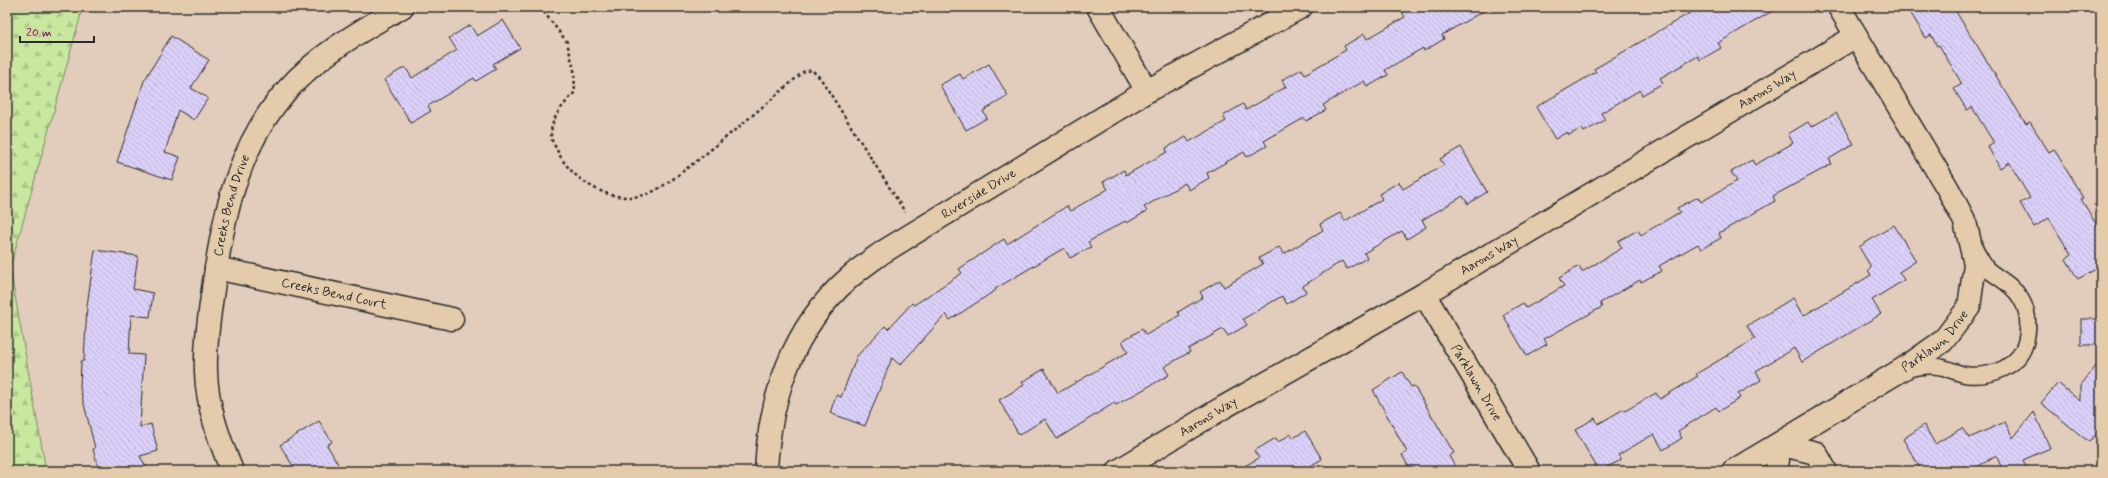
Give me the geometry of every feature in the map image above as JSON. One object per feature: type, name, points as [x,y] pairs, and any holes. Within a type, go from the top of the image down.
[{"type":"street","name":"Creeks Bend Drive","points":[[232,471],[221,444],[211,410],[206,373],[207,328],[216,268],[228,204],[235,178],[252,140],[270,110],[287,90],[326,54],[402,7]]},
{"type":"street","points":[[1098,7],[1147,91]]},
{"type":"street","name":"Riverside Drive","points":[[766,471],[767,441],[773,406],[785,372],[800,340],[819,311],[849,278],[883,252],[1147,91],[1301,7]]},
{"type":"street","name":"Parklawn Drive","points":[[1733,471],[1903,369],[1943,341],[1969,307],[1975,264],[1965,222],[1948,189],[1839,7]]},
{"type":"street","name":"Aarons Way","points":[[1118,471],[1224,407],[1424,294],[1856,36]]},
{"type":"street","name":"Creeks Bend Court","points":[[216,268],[452,319]]},
{"type":"street","name":"Parklawn Drive","points":[[1424,294],[1529,471]]},
{"type":"street","points":[[1777,471],[1779,444],[1816,453],[1826,471]]},
{"type":"lane","points":[[1903,369],[1924,366],[1942,367],[1966,375],[1987,375],[2005,369],[2017,359],[2025,345],[2028,330],[2027,314],[2021,299],[2012,287],[1986,268],[1970,242]]},
{"type":"path","points":[[540,7],[567,42],[574,70],[575,92],[564,104],[554,120],[551,137],[561,159],[580,180],[606,193],[631,197],[648,194],[669,182],[740,126],[803,72],[812,70],[821,79],[917,231]]},
{"type":"green space","points":[[7,7],[83,7],[10,268],[46,471],[7,471]]},
{"type":"building","points":[[1399,7],[1490,7],[1442,35],[1444,39],[1424,51],[1423,48],[1385,70],[1388,75],[1367,87],[1364,81],[1323,105],[1326,110],[1306,121],[1304,118],[1264,141],[1267,146],[1247,157],[1244,152],[1207,173],[1209,178],[1189,190],[1185,183],[1144,207],[1147,211],[1127,223],[1125,221],[1088,242],[1091,247],[1070,258],[1064,248],[995,289],[996,290],[950,320],[946,314],[900,365],[892,358],[865,426],[830,413],[836,395],[841,397],[857,356],[885,326],[888,329],[912,303],[914,305],[962,273],[959,269],[1004,239],[1007,244],[1067,206],[1070,211],[1108,189],[1103,182],[1124,170],[1126,175],[1167,152],[1166,148],[1186,137],[1189,142],[1226,121],[1223,116],[1243,104],[1246,110],[1286,87],[1282,80],[1302,69],[1305,74],[1346,50],[1344,46],[1364,34],[1367,39],[1405,17]]},
{"type":"building","points":[[1700,7],[1779,7],[1718,43],[1721,48],[1700,60],[1698,56],[1660,78],[1663,83],[1642,95],[1640,90],[1601,113],[1605,120],[1584,132],[1582,128],[1569,135],[1567,132],[1555,139],[1536,107],[1596,72],[1594,69]]},
{"type":"building","points":[[1907,7],[1953,7],[2026,124],[2030,122],[2049,152],[2054,149],[2083,198],[2081,199],[2101,232],[2101,266],[2078,279],[2066,259],[2071,255],[2049,218],[2034,227],[2020,203],[2030,198],[2009,162],[2000,168],[1988,147],[1994,143],[1972,107],[1967,110],[1954,89],[1962,84],[1939,45],[1937,46],[1931,35],[1926,38]]},
{"type":"building","points":[[503,20],[520,48],[493,64],[496,69],[476,81],[474,78],[428,106],[431,111],[411,123],[384,80],[405,67],[412,78],[457,50],[449,38],[470,25],[477,36]]},
{"type":"building","points":[[171,36],[209,60],[191,88],[208,98],[194,120],[178,110],[165,152],[180,157],[172,180],[117,162],[144,81]]},
{"type":"building","points":[[989,64],[1008,96],[983,111],[987,118],[966,130],[940,85],[960,74],[963,79]]},
{"type":"building","points":[[1836,113],[1854,144],[1829,159],[1832,164],[1773,196],[1775,201],[1719,233],[1721,238],[1701,249],[1698,244],[1659,266],[1662,271],[1641,282],[1640,280],[1600,303],[1602,307],[1544,339],[1547,344],[1527,356],[1503,315],[1523,303],[1526,308],[1564,286],[1559,278],[1579,266],[1582,272],[1622,248],[1618,241],[1638,230],[1641,235],[1680,212],[1677,208],[1698,197],[1701,202],[1737,181],[1731,172],[1752,160],[1755,165],[1793,143],[1788,134],[1808,122],[1811,127]]},
{"type":"building","points":[[1461,147],[1487,192],[1468,204],[1463,196],[1422,220],[1426,227],[1407,239],[1402,231],[1364,253],[1367,258],[1347,269],[1342,261],[1303,286],[1306,292],[1287,304],[1282,296],[1243,319],[1247,325],[1228,336],[1223,329],[1188,349],[1190,352],[1164,367],[1169,375],[1116,405],[1114,403],[1057,439],[1045,419],[1019,435],[999,400],[1024,385],[1022,382],[1044,369],[1058,393],[1128,352],[1122,341],[1142,329],[1146,335],[1180,315],[1178,312],[1203,297],[1200,292],[1220,280],[1224,287],[1263,264],[1259,258],[1279,247],[1284,254],[1323,230],[1320,224],[1340,213],[1345,221],[1382,199],[1379,194],[1399,182],[1403,189],[1444,165],[1440,159]]},
{"type":"building","points":[[1894,225],[1916,261],[1899,272],[1904,280],[1872,300],[1881,314],[1802,362],[1794,348],[1756,371],[1761,380],[1738,394],[1740,398],[1719,411],[1716,407],[1678,431],[1682,438],[1663,450],[1654,434],[1618,455],[1621,460],[1599,471],[1575,430],[1595,418],[1598,424],[1624,409],[1625,411],[1656,393],[1660,399],[1698,376],[1696,374],[1755,339],[1747,326],[1793,298],[1803,316],[1871,275],[1868,270],[1871,267],[1859,247]]},
{"type":"building","points":[[95,250],[138,256],[133,289],[153,293],[150,317],[131,315],[129,354],[144,355],[140,427],[151,424],[158,451],[140,456],[148,471],[99,471],[93,449],[95,448],[80,388],[81,361],[84,361],[87,306]]},
{"type":"building","points":[[2081,319],[2101,319],[2101,345],[2081,345]]},
{"type":"building","points":[[2101,360],[2101,428],[2089,442],[2041,403],[2058,383],[2080,401],[2080,386]]},
{"type":"building","points":[[1402,372],[1411,387],[1414,386],[1454,453],[1449,456],[1458,471],[1411,471],[1402,455],[1407,452],[1373,390]]},
{"type":"building","points":[[2034,412],[2050,448],[2023,460],[2028,471],[2003,471],[1996,455],[1971,471],[1922,471],[1903,439],[1924,425],[1935,444],[1962,428],[1969,438],[2005,422],[2013,438]]},
{"type":"building","points":[[319,421],[332,442],[327,445],[342,471],[296,471],[280,445]]},
{"type":"building","points":[[1305,431],[1322,459],[1302,471],[1236,471],[1259,458],[1254,451],[1276,438],[1278,442],[1291,434],[1293,438]]}]
